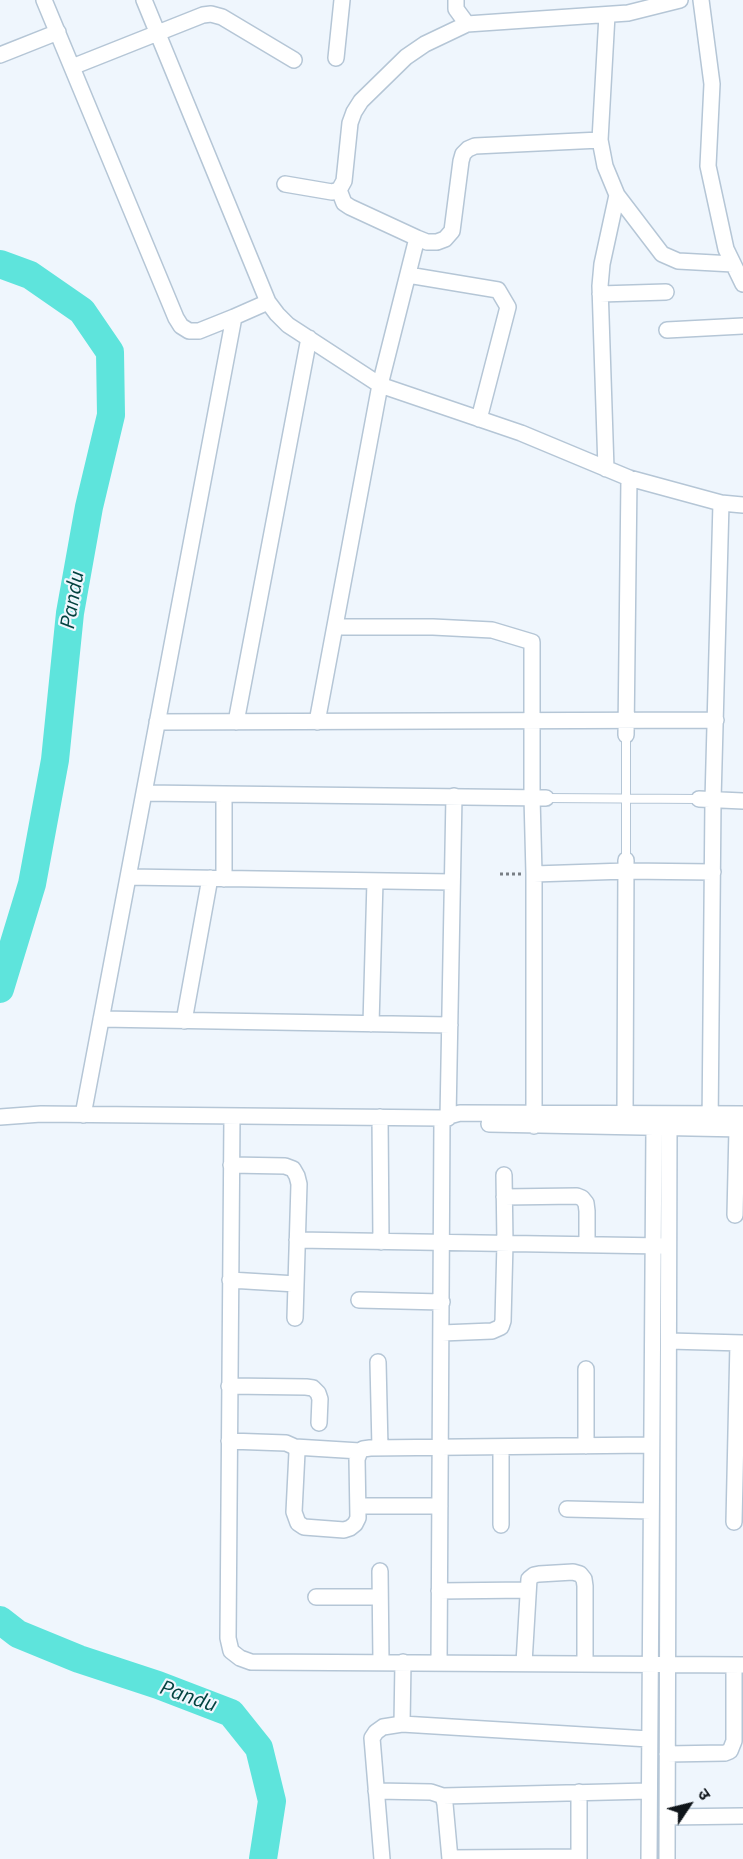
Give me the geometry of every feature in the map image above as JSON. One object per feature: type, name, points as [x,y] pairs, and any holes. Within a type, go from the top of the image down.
[{"type":"street","points":[[44,0],[181,326],[189,331],[199,331],[268,302]]},
{"type":"street","points":[[144,0],[268,302],[288,326],[380,385],[521,433],[629,478],[722,503],[743,505]]},
{"type":"street","points":[[336,58],[342,0]]},
{"type":"street","points":[[456,0],[456,9],[467,24]]},
{"type":"street","points":[[285,184],[332,192],[339,190],[344,182],[350,123],[361,101],[406,57],[425,44],[467,24],[607,15],[644,10],[680,0]]},
{"type":"street","points":[[701,0],[712,84],[708,166],[726,249],[743,284]]},
{"type":"street","points":[[72,67],[203,15],[211,14],[222,17],[294,60]]},
{"type":"street","points":[[607,15],[600,140],[605,166],[617,195],[662,254],[678,261],[733,264]]},
{"type":"street","points":[[0,55],[58,32]]},
{"type":"street","points":[[339,190],[344,203],[350,207],[417,238],[427,242],[437,242],[452,231],[463,154],[468,148],[600,140]]},
{"type":"street","points":[[606,469],[600,294],[602,264],[617,195]]},
{"type":"street","points":[[317,722],[380,385],[417,238]]},
{"type":"street","points":[[408,275],[498,290],[508,307],[478,419]]},
{"type":"street","points":[[600,294],[666,292]]},
{"type":"street","points":[[83,1115],[234,317]]},
{"type":"street","points":[[667,330],[743,326]]},
{"type":"street","points":[[237,722],[309,338]]},
{"type":"street","points":[[625,728],[629,478]]},
{"type":"street","points":[[709,1121],[713,872],[706,800],[716,720],[722,503]]},
{"type":"street","points":[[336,627],[433,627],[492,630],[532,642],[532,721],[539,797],[534,874],[534,1120]]},
{"type":"street","points":[[157,722],[532,721],[625,728],[716,720]]},
{"type":"street","points":[[144,793],[539,797]]},
{"type":"street","points":[[184,1021],[217,879],[224,794]]},
{"type":"street","points":[[439,1663],[442,1243],[450,1025],[454,796]]},
{"type":"street","points":[[706,800],[743,801]]},
{"type":"street","points":[[534,874],[626,866],[713,872]]},
{"type":"street","points":[[625,1115],[626,866]]},
{"type":"street","points":[[128,877],[452,882]]},
{"type":"street","points":[[371,1024],[375,881]]},
{"type":"street","points":[[101,1019],[450,1025]]},
{"type":"street","points":[[0,1117],[41,1114],[380,1117],[445,1118],[458,1123],[625,1115],[662,1124]]},
{"type":"street","points":[[232,1116],[228,1638],[231,1651],[251,1662],[739,1665],[734,1741],[730,1751],[667,1754]]},
{"type":"street","points":[[380,1117],[381,1242]]},
{"type":"street","points":[[534,1120],[662,1124],[709,1121],[741,1124],[739,1187],[735,1215]]},
{"type":"street","points":[[649,1859],[653,1246],[662,1124]]},
{"type":"street","points":[[662,1124],[669,1246],[667,1859]]},
{"type":"street","points":[[231,1165],[285,1166],[292,1169],[297,1176],[299,1184],[295,1318]]},
{"type":"street","points":[[442,1333],[492,1331],[501,1327],[505,1243],[504,1174]]},
{"type":"street","points":[[504,1197],[577,1196],[582,1198],[586,1203],[587,1211],[587,1244]]},
{"type":"street","points":[[297,1240],[669,1246]]},
{"type":"street","points":[[230,1280],[296,1284]]},
{"type":"street","points":[[359,1300],[442,1302]]},
{"type":"street","points":[[669,1341],[740,1343],[734,1522]]},
{"type":"street","points":[[378,1362],[380,1448]]},
{"type":"street","points":[[586,1369],[586,1446]]},
{"type":"street","points":[[230,1386],[306,1386],[313,1388],[320,1399],[319,1423]]},
{"type":"street","points":[[229,1441],[286,1443],[295,1447],[360,1451],[370,1448],[651,1446]]},
{"type":"street","points":[[295,1447],[297,1452],[294,1512],[298,1523],[304,1527],[345,1530],[355,1524],[358,1518],[357,1459],[360,1451]]},
{"type":"street","points":[[501,1447],[501,1525]]},
{"type":"street","points":[[358,1506],[440,1506]]},
{"type":"street","points":[[567,1509],[651,1511]]},
{"type":"street","points":[[380,1571],[381,1662]]},
{"type":"street","points":[[524,1663],[529,1579],[539,1574],[573,1572],[580,1574],[584,1579],[585,1663]]},
{"type":"street","points":[[439,1591],[528,1590]]},
{"type":"street","points":[[316,1597],[380,1597]]},
{"type":"street","points":[[402,1724],[403,1662]]},
{"type":"street","points":[[382,1859],[372,1738],[383,1727],[402,1724],[649,1739]]},
{"type":"street","points":[[376,1791],[431,1792],[443,1796],[649,1791]]},
{"type":"street","points":[[443,1796],[450,1858],[579,1858],[579,1792]]},
{"type":"street","points":[[667,1816],[743,1816]]},
{"type":"lane","points":[[625,728],[626,866]]},
{"type":"lane","points":[[539,797],[706,800]]},
{"type":"waterway","name":"Pandu","points":[[0,264],[30,275],[82,311],[110,352],[111,415],[89,507],[70,613],[55,760],[32,884],[0,989]]},
{"type":"waterway","name":"Pandu","points":[[0,1620],[18,1634],[79,1659],[158,1685],[231,1713],[259,1748],[272,1801],[263,1859]]}]
